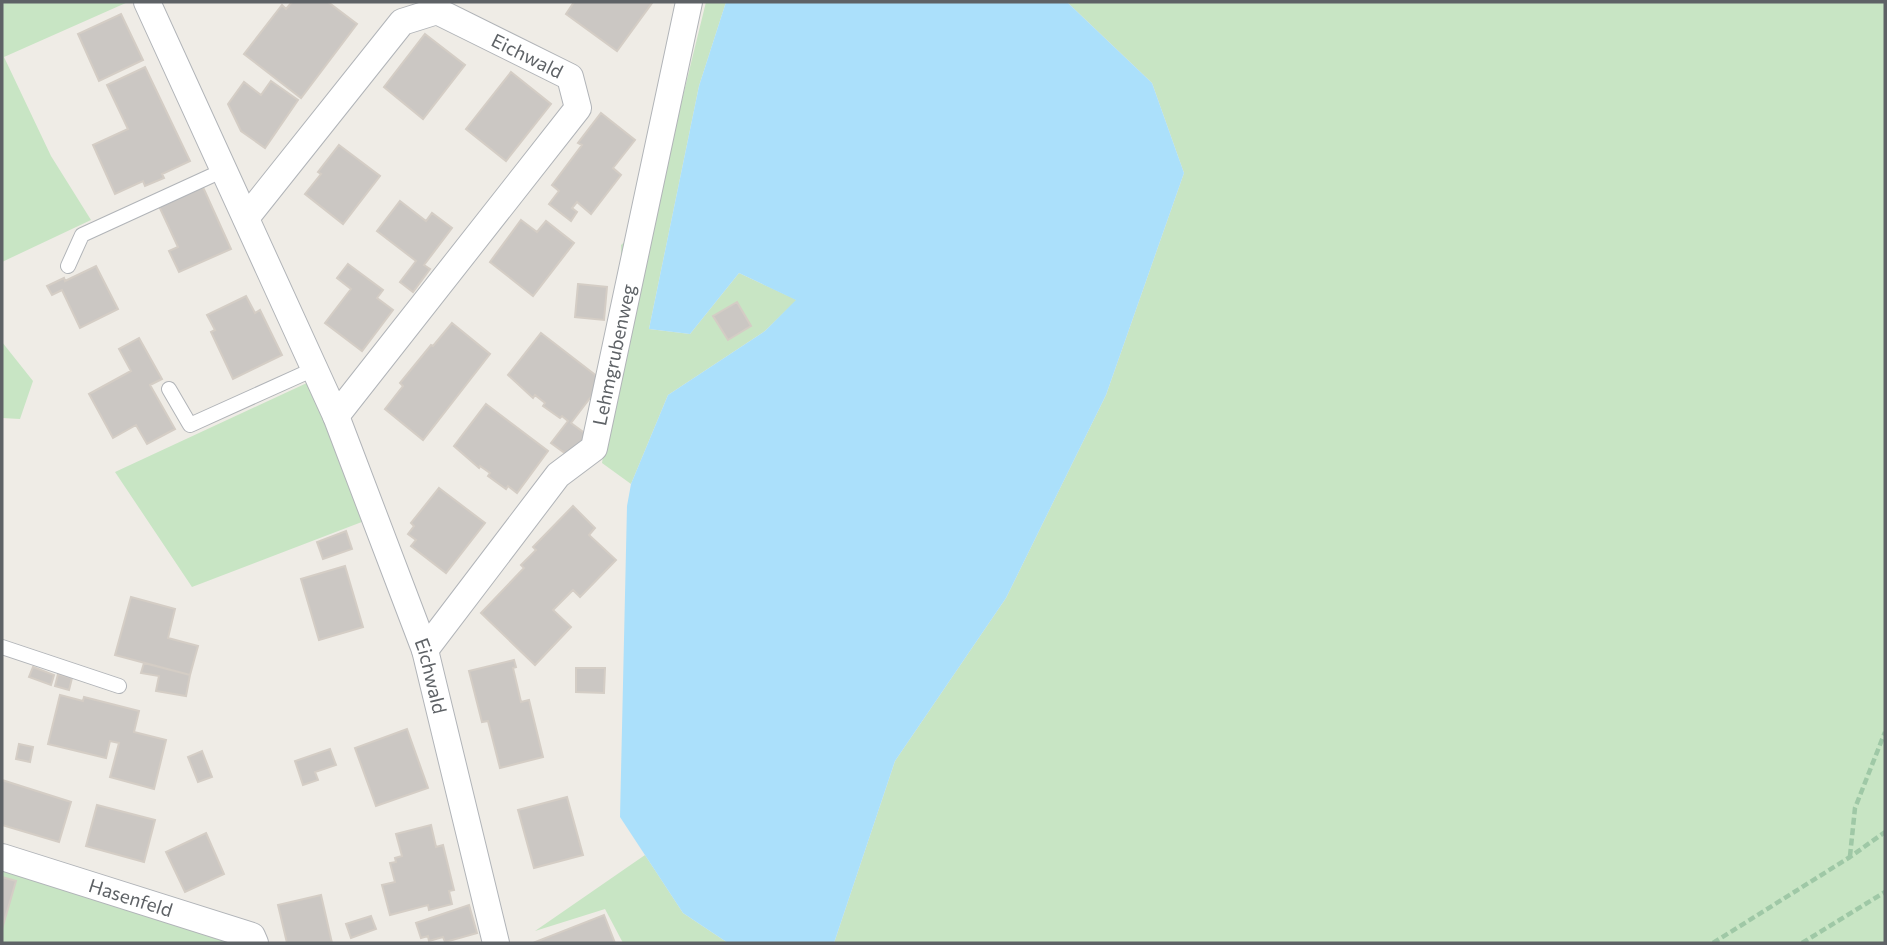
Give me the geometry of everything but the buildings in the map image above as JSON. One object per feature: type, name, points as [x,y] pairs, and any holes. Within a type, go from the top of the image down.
[{"type":"street","name":"Eichwald","points":[[147,2],[336,416],[425,650],[496,943]]},
{"type":"street","name":"Lehmgrubenweg","points":[[425,650],[558,475],[594,448],[689,2]]},
{"type":"street","name":"Eichwald","points":[[246,218],[402,22],[437,11],[570,76],[578,108],[336,416]]},
{"type":"street","name":"Hasenfeld","points":[[2,857],[252,936],[255,943]]},
{"type":"lane","points":[[68,265],[82,235],[224,170]]},
{"type":"lane","points":[[169,389],[190,425],[314,369]]},
{"type":"lane","points":[[2,647],[119,686]]},
{"type":"path","points":[[1850,857],[1855,807],[1885,732]]},
{"type":"path","points":[[1713,943],[1885,832]]},
{"type":"path","points":[[1802,943],[1885,892]]},
{"type":"green space","points":[[2,2],[128,2],[4,57],[51,156],[91,220],[2,262]]},
{"type":"green space","points":[[706,2],[726,2],[699,86],[649,329],[690,334],[739,273],[797,300],[765,331],[668,395],[631,484],[602,463],[622,341],[621,245],[653,218]]},
{"type":"green space","points":[[1067,2],[1885,2],[1885,943],[834,943],[895,761],[1006,598],[1106,395],[1184,173],[1152,83]]},
{"type":"green space","points":[[2,342],[33,381],[20,419],[2,418]]},
{"type":"green space","points":[[309,382],[367,520],[192,587],[115,472]]},
{"type":"green space","points":[[645,855],[683,913],[728,943],[623,943],[605,909],[535,931]]},
{"type":"green space","points":[[2,871],[228,937],[234,943],[2,943]]},
{"type":"water","points":[[726,2],[1067,2],[1152,83],[1184,173],[1106,395],[1006,598],[895,761],[834,943],[728,943],[683,913],[620,817],[627,506],[631,484],[668,395],[765,331],[796,300],[739,273],[690,334],[649,329],[699,86]]}]
